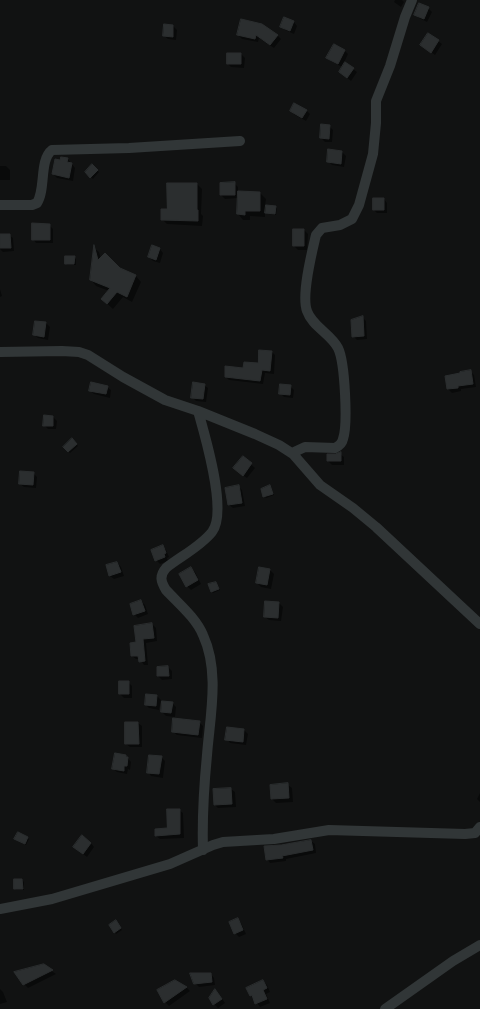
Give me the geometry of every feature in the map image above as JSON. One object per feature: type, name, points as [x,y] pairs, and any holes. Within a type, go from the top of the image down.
[{"type":"street","points":[[292,453],[304,447],[336,448],[342,443],[344,435],[345,406],[342,361],[337,346],[311,319],[306,310],[306,290],[316,235],[322,228],[340,225],[352,219],[359,205],[373,154],[376,101],[390,66],[405,17],[412,0]]},
{"type":"street","points":[[0,205],[32,205],[37,203],[40,195],[45,159],[52,150],[129,148],[240,141]]},
{"type":"street","points":[[0,352],[79,352],[88,355],[151,393],[270,440],[292,453],[320,485],[353,508],[376,527],[480,624]]},
{"type":"street","points":[[198,411],[215,484],[218,509],[216,526],[205,540],[166,568],[162,573],[161,578],[162,584],[166,590],[199,626],[213,666],[204,797],[203,850]]},
{"type":"street","points":[[0,909],[52,899],[84,890],[170,864],[223,842],[274,839],[324,831],[361,830],[465,834],[475,833],[480,827]]},
{"type":"street","points":[[385,1009],[480,945]]},
{"type":"building","points":[[419,3],[429,7],[424,19],[414,15]]},
{"type":"building","points":[[284,17],[294,21],[290,31],[280,27]]},
{"type":"building","points":[[241,19],[262,24],[278,35],[270,45],[256,35],[255,39],[237,35]]},
{"type":"building","points":[[164,24],[173,25],[173,37],[163,36]]},
{"type":"building","points":[[428,33],[439,40],[431,53],[420,45]]},
{"type":"building","points":[[334,44],[345,50],[338,64],[326,58]]},
{"type":"building","points":[[227,53],[241,53],[241,64],[227,64]]},
{"type":"building","points":[[345,62],[354,68],[347,78],[339,72]]},
{"type":"building","points":[[294,103],[307,110],[302,118],[290,111]]},
{"type":"building","points":[[321,124],[330,125],[329,139],[320,138]]},
{"type":"building","points":[[328,149],[342,151],[341,164],[327,162]]},
{"type":"building","points":[[61,157],[68,158],[67,162],[72,163],[69,178],[52,174],[55,159],[60,160]]},
{"type":"building","points":[[92,164],[98,170],[90,178],[85,172]]},
{"type":"building","points":[[235,182],[235,195],[220,195],[220,183]]},
{"type":"building","points":[[167,183],[197,183],[198,221],[161,220],[161,209],[167,209]]},
{"type":"building","points":[[238,191],[260,192],[260,211],[245,211],[245,215],[237,214]]},
{"type":"building","points":[[373,198],[384,198],[384,210],[373,210]]},
{"type":"building","points":[[266,205],[276,206],[275,214],[265,213]]},
{"type":"building","points":[[32,223],[50,224],[50,240],[32,240]]},
{"type":"building","points":[[293,229],[304,229],[304,246],[293,246]]},
{"type":"building","points":[[0,234],[10,234],[11,248],[0,248]]},
{"type":"building","points":[[94,245],[98,260],[105,253],[120,268],[136,275],[127,297],[117,292],[107,304],[101,299],[110,288],[90,280]]},
{"type":"building","points":[[152,245],[160,248],[156,260],[148,257]]},
{"type":"building","points":[[65,256],[75,256],[74,264],[65,264]]},
{"type":"building","points":[[363,316],[364,336],[352,337],[351,320]]},
{"type":"building","points":[[35,321],[46,322],[44,337],[33,335]]},
{"type":"building","points":[[259,350],[272,351],[270,371],[262,370],[260,381],[225,377],[225,366],[243,368],[244,362],[258,363]]},
{"type":"building","points":[[471,370],[473,384],[447,389],[445,376]]},
{"type":"building","points":[[91,382],[108,386],[106,394],[89,391]]},
{"type":"building","points":[[193,382],[205,384],[203,399],[191,398]]},
{"type":"building","points":[[280,384],[291,385],[290,395],[279,394]]},
{"type":"building","points":[[44,415],[53,416],[53,426],[43,426]]},
{"type":"building","points":[[72,438],[77,444],[68,452],[63,447]]},
{"type":"building","points":[[341,452],[341,461],[327,461],[327,454]]},
{"type":"building","points":[[243,456],[252,463],[243,476],[233,468]]},
{"type":"building","points":[[20,471],[34,472],[33,485],[19,484]]},
{"type":"building","points":[[239,485],[242,503],[228,505],[225,488]]},
{"type":"building","points":[[270,485],[273,494],[263,497],[261,489]]},
{"type":"building","points":[[163,545],[166,553],[164,554],[165,557],[155,561],[151,550]]},
{"type":"building","points":[[117,562],[121,572],[109,576],[106,565]]},
{"type":"building","points":[[191,567],[198,580],[186,587],[179,574]]},
{"type":"building","points":[[259,567],[270,569],[267,585],[256,583]]},
{"type":"building","points":[[216,582],[219,589],[211,592],[208,584]]},
{"type":"building","points":[[141,600],[145,611],[133,615],[130,604]]},
{"type":"building","points":[[265,601],[279,602],[278,618],[264,617]]},
{"type":"building","points":[[152,623],[154,638],[143,639],[145,661],[139,662],[138,656],[131,656],[130,643],[136,642],[134,626]]},
{"type":"building","points":[[168,666],[169,676],[157,676],[157,667]]},
{"type":"building","points":[[119,681],[129,681],[129,694],[119,694]]},
{"type":"building","points":[[146,694],[157,695],[156,706],[145,705]]},
{"type":"building","points":[[162,701],[173,702],[171,713],[161,712]]},
{"type":"building","points":[[173,718],[200,721],[198,735],[172,732]]},
{"type":"building","points":[[125,722],[138,722],[139,744],[125,744]]},
{"type":"building","points":[[227,727],[244,729],[243,742],[225,740]]},
{"type":"building","points":[[115,753],[126,755],[126,757],[128,757],[127,766],[124,766],[124,771],[112,769]]},
{"type":"building","points":[[149,755],[162,756],[159,774],[147,773]]},
{"type":"building","points":[[288,783],[289,798],[271,799],[270,785]]},
{"type":"building","points":[[231,788],[232,804],[214,805],[213,789]]},
{"type":"building","points":[[167,809],[180,809],[180,834],[155,836],[155,829],[167,828]]},
{"type":"building","points":[[18,832],[28,837],[25,844],[14,839]]},
{"type":"building","points":[[82,835],[91,843],[83,854],[73,847]]},
{"type":"building","points":[[311,840],[313,850],[282,856],[283,858],[266,860],[264,846]]},
{"type":"building","points":[[14,879],[22,879],[23,889],[14,889]]},
{"type":"building","points":[[238,918],[243,930],[234,934],[229,922]]},
{"type":"building","points":[[116,920],[121,928],[114,933],[109,925]]},
{"type":"building","points":[[44,964],[53,970],[23,985],[14,972]]},
{"type":"building","points":[[190,973],[211,973],[212,982],[194,984]]},
{"type":"building","points":[[175,980],[187,987],[164,1003],[157,990]]},
{"type":"building","points":[[263,980],[267,988],[263,990],[267,999],[255,1004],[252,995],[250,996],[246,988]]},
{"type":"building","points":[[215,989],[222,999],[213,1005],[209,998]]}]
